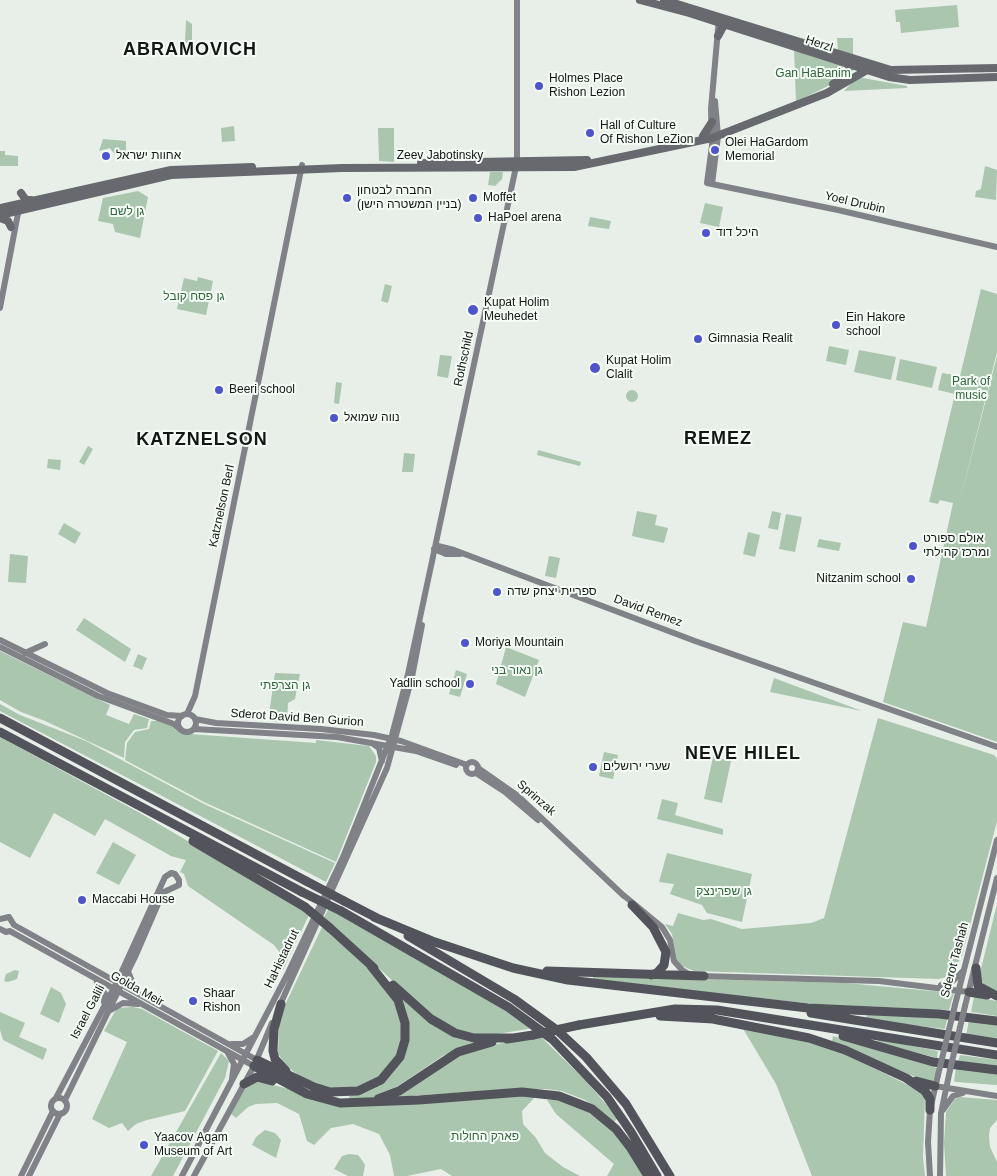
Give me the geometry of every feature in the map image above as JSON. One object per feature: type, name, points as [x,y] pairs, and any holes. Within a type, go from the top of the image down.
[{"type":"highway","points":[[0,718],[374,917],[514,999],[558,1032],[600,1071],[626,1104],[670,1176]]},
{"type":"highway","points":[[0,732],[341,911],[508,1007],[552,1039],[607,1097],[632,1132],[656,1176]]},
{"type":"highway","points":[[123,798],[305,907],[423,1012],[446,1028],[474,1038],[513,1038]]},
{"type":"highway","points":[[636,906],[653,927],[666,952],[661,969],[653,974],[645,975]]},
{"type":"highway","points":[[374,917],[440,944],[512,968],[568,980],[808,1008],[964,1016],[997,1021]]},
{"type":"highway","points":[[244,1084],[257,1077],[330,1092],[358,1091],[375,1084],[390,1072],[396,1063],[405,1040],[403,1011],[394,993],[371,966]]},
{"type":"highway","points":[[512,968],[704,976]]},
{"type":"highway","points":[[976,968],[978,986],[986,993],[997,997]]},
{"type":"highway","points":[[969,992],[997,997]]},
{"type":"highway","points":[[746,1002],[975,1041],[997,1043]]},
{"type":"highway","points":[[281,1004],[274,1029],[274,1056],[296,1084]]},
{"type":"highway","points":[[358,1103],[377,1100],[400,1091],[458,1052],[513,1038],[579,1025],[685,1009],[725,1011],[997,1055]]},
{"type":"highway","points":[[621,1018],[696,1017],[809,1038],[845,1050],[906,1078],[925,1090],[930,1099],[930,1110]]},
{"type":"highway","points":[[785,1020],[933,1062],[997,1070]]},
{"type":"highway","points":[[255,1063],[332,1102],[358,1103],[522,1092],[559,1096],[592,1109],[616,1129],[630,1146],[648,1176]]},
{"type":"highway","points":[[906,1078],[936,1086]]},
{"type":"main road","name":"Herzl","points":[[640,0],[721,22],[867,70],[910,80],[997,77]]},
{"type":"main road","name":"Herzl","points":[[664,0],[721,22]]},
{"type":"main road","points":[[718,36],[721,22]]},
{"type":"main road","name":"Herzl","points":[[853,64],[907,71],[997,68]]},
{"type":"main road","points":[[843,84],[850,77],[853,64]]},
{"type":"main road","name":"Zeev Jabotinsky","points":[[714,137],[828,88],[843,78],[853,64]]},
{"type":"main road","name":"Zeev Jabotinsky","points":[[0,216],[33,201],[171,170],[517,165],[585,160],[714,137],[827,93],[867,70]]},
{"type":"main road","points":[[703,138],[712,122]]},
{"type":"main road","points":[[703,138],[714,137]]},
{"type":"main road","name":"Zeev Jabotinsky","points":[[517,165],[574,167],[703,138]]},
{"type":"main road","points":[[574,152],[578,158],[585,160]]},
{"type":"main road","name":"Zeev Jabotinsky","points":[[0,208],[17,209],[171,175],[302,168]]},
{"type":"main road","points":[[21,193],[26,200],[33,201]]},
{"type":"main road","points":[[0,216],[8,221],[11,227]]},
{"type":"street","name":"Rothschild","points":[[393,742],[517,165],[517,1]]},
{"type":"street","points":[[710,184],[718,36]]},
{"type":"street","points":[[710,184],[714,137],[714,92]]},
{"type":"street","name":"Katznelson Berl","points":[[189,716],[302,168]]},
{"type":"street","name":"Yoel Drubin","points":[[710,184],[829,208],[997,247]]},
{"type":"street","points":[[0,285],[11,227],[17,209]]},
{"type":"street","points":[[0,308],[17,209]]},
{"type":"street","name":"Rothschild","points":[[393,742],[412,677],[436,547]]},
{"type":"street","name":"David Remez","points":[[436,547],[460,554],[828,689],[872,708],[904,716],[997,748]]},
{"type":"street","name":"Sderot David Ben Gurion","points":[[0,640],[114,696],[168,715],[189,716],[216,723],[321,729],[374,735],[393,742]]},
{"type":"street","points":[[25,653],[45,644]]},
{"type":"street","points":[[0,647],[98,696],[174,724],[181,730]]},
{"type":"street","points":[[181,730],[178,723],[189,716],[194,728]]},
{"type":"street","points":[[374,735],[388,730],[398,716]]},
{"type":"street","name":"Sderot David Ben Gurion","points":[[181,730],[188,732],[194,728],[393,742]]},
{"type":"street","points":[[366,741],[379,748],[384,768]]},
{"type":"street","points":[[393,742],[467,767]]},
{"type":"street","points":[[393,742],[467,767],[470,774],[477,771],[474,762],[467,767]]},
{"type":"street","name":"HaHistadrut","points":[[194,1176],[255,1063],[348,860],[393,742]]},
{"type":"street","points":[[384,768],[398,753],[416,751]]},
{"type":"street","name":"HaHistadrut","points":[[182,1176],[258,1032],[384,768]]},
{"type":"street","name":"Sprinzak","points":[[477,771],[575,849],[666,933],[678,967],[686,973],[704,976]]},
{"type":"street","name":"Sderot Tashah","points":[[930,1176],[928,1142],[930,1110],[997,840]]},
{"type":"street","points":[[168,874],[177,876],[179,885],[170,889],[164,881],[168,874]]},
{"type":"street","name":"Sderot Tashah","points":[[940,1176],[941,1113],[945,1089],[997,878]]},
{"type":"street","name":"Israel Galili","points":[[126,970],[164,881]]},
{"type":"street","name":"Israel Galili","points":[[29,1176],[60,1114],[67,1108],[66,1100],[160,897],[170,889]]},
{"type":"street","name":"Golda Meir","points":[[0,918],[9,917],[12,928],[93,977],[136,993],[228,1044],[255,1063]]},
{"type":"street","name":"Golda Meir","points":[[0,929],[6,932],[12,928]]},
{"type":"street","name":"Golda Meir","points":[[12,928],[103,974],[146,1006],[221,1048],[245,1057]]},
{"type":"street","points":[[929,986],[945,984],[954,980],[960,975],[967,963]]},
{"type":"street","points":[[103,974],[126,970],[136,993]]},
{"type":"street","points":[[704,976],[879,981],[959,989],[969,992]]},
{"type":"street","points":[[93,977],[105,994],[103,1006]]},
{"type":"street","name":"Israel Galili","points":[[21,1176],[53,1111],[51,1103],[56,1098],[103,1006],[118,987]]},
{"type":"street","points":[[108,1012],[123,1003],[146,1006]]},
{"type":"street","points":[[228,1044],[247,1042],[258,1032]]},
{"type":"street","points":[[221,1048],[229,1054],[234,1064],[231,1085]]},
{"type":"street","points":[[936,1086],[965,1093],[997,1096]]},
{"type":"street","points":[[941,1113],[956,1094],[965,1093]]},
{"type":"street","points":[[56,1098],[66,1100]]},
{"type":"street","points":[[53,1111],[60,1114]]},
{"type":"green space","points":[[957,5],[959,27],[901,33],[900,22],[896,22],[895,10]]},
{"type":"green space","points":[[186,20],[192,24],[192,43],[185,43]]},
{"type":"green space","points":[[837,38],[853,38],[853,55],[838,51]]},
{"type":"green space","name":"Gan HaBanim","points":[[794,48],[842,63],[844,72],[838,81],[796,102]]},
{"type":"green space","points":[[863,78],[907,86],[907,88],[844,91],[855,79]]},
{"type":"green space","points":[[234,126],[235,141],[222,142],[221,128]]},
{"type":"green space","points":[[378,128],[394,128],[394,162],[379,161]]},
{"type":"green space","points":[[103,139],[126,141],[126,154],[115,155],[110,148],[99,151]]},
{"type":"green space","points":[[0,151],[5,151],[5,155],[18,156],[18,166],[0,166]]},
{"type":"green space","points":[[985,166],[997,170],[996,200],[975,197],[976,191],[981,189]]},
{"type":"green space","points":[[490,172],[503,172],[502,179],[495,186],[488,185]]},
{"type":"green space","name":"גן לשם","points":[[138,191],[148,197],[140,238],[115,232],[113,224],[98,221],[103,198]]},
{"type":"green space","points":[[705,203],[723,207],[719,227],[700,223]]},
{"type":"green space","points":[[590,217],[611,221],[609,229],[588,226]]},
{"type":"green space","name":"גן פסח קובל","points":[[198,277],[213,281],[206,315],[177,309],[184,278],[197,281]]},
{"type":"green space","points":[[385,284],[392,286],[388,303],[381,301]]},
{"type":"green space","name":"Park of music","points":[[981,289],[997,294],[997,352],[959,505],[997,356],[997,742],[883,702],[903,622],[926,627],[953,503],[940,500],[938,504],[929,502],[955,394],[938,390],[942,373],[960,376]]},
{"type":"green space","points":[[829,346],[849,350],[846,365],[826,361]]},
{"type":"green space","points":[[859,350],[896,357],[891,380],[854,372]]},
{"type":"green space","points":[[440,355],[452,356],[448,378],[437,376]]},
{"type":"green space","points":[[900,359],[937,367],[932,388],[896,380]]},
{"type":"green space","points":[[336,382],[342,383],[339,404],[334,403]]},
{"type":"green space","points":[[630,390],[634,390],[638,396],[634,402],[630,402],[626,398],[626,394]]},
{"type":"green space","points":[[88,446],[93,449],[84,465],[79,462]]},
{"type":"green space","points":[[538,450],[581,462],[580,466],[537,455]]},
{"type":"green space","points":[[404,453],[415,454],[413,472],[402,472]]},
{"type":"green space","points":[[48,459],[61,460],[60,470],[47,468]]},
{"type":"green space","points":[[637,511],[657,515],[655,525],[668,528],[664,543],[632,536]]},
{"type":"green space","points":[[772,511],[781,513],[778,530],[768,528]]},
{"type":"green space","points":[[786,514],[802,517],[795,552],[779,549]]},
{"type":"green space","points":[[64,523],[81,533],[75,544],[58,534]]},
{"type":"green space","points":[[748,532],[760,535],[755,557],[743,554]]},
{"type":"green space","points":[[819,539],[841,543],[839,551],[817,547]]},
{"type":"green space","points":[[10,554],[28,556],[26,583],[8,582]]},
{"type":"green space","points":[[549,556],[560,558],[556,578],[545,576]]},
{"type":"green space","points":[[84,618],[131,649],[125,662],[76,630]]},
{"type":"green space","name":"גן נאור בני","points":[[506,647],[539,660],[525,697],[496,684]]},
{"type":"green space","points":[[0,651],[110,705],[106,715],[129,724],[134,714],[149,719],[147,728],[134,730],[125,742],[124,758],[45,721],[21,712],[0,700]]},
{"type":"green space","points":[[138,654],[147,658],[142,670],[133,666]]},
{"type":"green space","points":[[456,670],[467,674],[460,697],[449,694]]},
{"type":"green space","name":"גן הצרפתי","points":[[275,673],[300,674],[295,699],[288,703],[287,722],[268,721]]},
{"type":"green space","points":[[774,678],[862,711],[770,692]]},
{"type":"green space","points":[[0,704],[20,715],[86,741],[204,804],[335,863],[326,882],[0,711]]},
{"type":"green space","points":[[878,718],[994,755],[997,759],[997,821],[962,956],[955,968],[946,977],[939,979],[694,971],[682,966],[677,960],[672,934],[665,924],[673,926],[678,913],[703,920],[711,919],[742,929],[811,923],[824,918]]},
{"type":"green space","points":[[151,721],[162,721],[171,724],[176,730],[190,734],[316,743],[316,740],[369,746],[376,756],[376,762],[336,862],[204,802],[125,760],[127,743],[135,732],[149,729]]},
{"type":"green space","points":[[0,737],[140,813],[300,907],[309,915],[283,970],[279,968],[281,954],[274,945],[188,886],[184,874],[180,872],[186,860],[171,856],[105,819],[95,836],[54,813],[30,858],[0,842]]},
{"type":"green space","points":[[604,752],[618,755],[613,779],[599,776]]},
{"type":"green space","points":[[713,757],[731,761],[722,803],[704,799]]},
{"type":"green space","points":[[662,799],[678,803],[675,815],[723,829],[723,835],[657,819]]},
{"type":"green space","points":[[113,842],[136,855],[119,885],[96,873]]},
{"type":"green space","name":"גן שפרינצק","points":[[667,853],[752,874],[742,922],[707,913],[702,905],[670,894],[674,884],[659,882]]},
{"type":"green space","points":[[997,904],[997,991],[986,988],[981,980],[980,973]]},
{"type":"green space","points":[[329,908],[505,1009],[534,1028],[491,1035],[473,1034],[447,1027],[411,998],[324,917]]},
{"type":"green space","points":[[323,925],[371,968],[404,1015],[399,1058],[367,1088],[326,1088],[301,1077],[285,1065],[278,1053],[279,1025],[285,1005]]},
{"type":"green space","points":[[15,970],[19,971],[17,979],[8,982],[4,981],[6,974]]},
{"type":"green space","points":[[593,976],[846,983],[954,993],[949,1010],[814,1004],[593,980]]},
{"type":"green space","points":[[51,987],[61,993],[66,1004],[59,1023],[40,1014]]},
{"type":"green space","points":[[400,994],[424,1017],[480,1041],[444,1055],[392,1090],[374,1097],[350,1101],[349,1096],[365,1092],[404,1053]]},
{"type":"green space","points":[[974,997],[997,1001],[997,1016],[971,1012]]},
{"type":"green space","points":[[133,1007],[142,1009],[218,1051],[185,1111],[147,1120],[136,1124],[128,1131],[122,1123],[109,1128],[92,1119],[127,1042],[104,1031],[117,1008]]},
{"type":"green space","points":[[0,1012],[25,1023],[19,1037],[47,1049],[43,1060],[3,1040],[0,1030]]},
{"type":"green space","points":[[867,1014],[947,1019],[945,1029],[866,1020]]},
{"type":"green space","points":[[969,1020],[997,1025],[997,1039],[966,1036]]},
{"type":"green space","points":[[742,1027],[841,1052],[922,1092],[925,1097],[923,1157],[925,1176],[812,1176],[776,1084]]},
{"type":"green space","points":[[540,1036],[585,1080],[618,1118],[614,1122],[585,1100],[562,1091],[545,1089],[511,1089],[397,1097],[455,1057],[482,1047]]},
{"type":"green space","points":[[833,1036],[937,1068],[933,1082],[907,1074],[832,1041]]},
{"type":"green space","points":[[879,1039],[938,1051],[937,1058],[877,1042]]},
{"type":"green space","points":[[221,1053],[229,1061],[225,1078],[173,1176],[151,1176]]},
{"type":"green space","points":[[960,1055],[997,1060],[997,1067],[958,1062]]},
{"type":"green space","points":[[956,1068],[997,1073],[997,1085],[956,1082],[954,1081]]},
{"type":"green space","name":"פארק החולות","points":[[257,1081],[293,1090],[321,1102],[537,1095],[522,1111],[523,1124],[536,1138],[545,1153],[563,1167],[580,1176],[452,1176],[441,1169],[407,1176],[394,1176],[390,1155],[379,1134],[353,1124],[331,1128],[314,1145],[307,1141],[299,1114],[277,1103],[256,1104],[248,1107],[236,1118],[231,1114],[242,1091]]},
{"type":"green space","points":[[960,1097],[997,1100],[997,1120],[990,1128],[989,1136],[990,1147],[997,1162],[997,1176],[946,1176],[944,1143],[946,1112],[955,1099]]},
{"type":"green space","points":[[559,1099],[576,1104],[595,1116],[624,1142],[644,1176],[607,1176],[614,1164],[556,1114],[547,1100]]},
{"type":"green space","points":[[265,1130],[275,1133],[281,1140],[276,1158],[252,1145],[256,1137]]},
{"type":"green space","points":[[349,1154],[358,1155],[362,1160],[365,1165],[363,1176],[348,1176],[334,1169],[342,1156]]},
{"type":"place","name":"Holmes Place Rishon Lezion","points":[[539,86]]},
{"type":"place","name":"Hall of Culture Of Rishon LeZion","points":[[590,133]]},
{"type":"place","name":"Olei HaGardom Memorial","points":[[715,150]]},
{"type":"place","name":"אחוות ישראל","points":[[106,156]]},
{"type":"place","name":"החברה לבטחון (בניין המשטרה הישן)","points":[[347,198]]},
{"type":"place","name":"Moffet","points":[[473,198]]},
{"type":"place","name":"HaPoel arena","points":[[478,218]]},
{"type":"place","name":"היכל דוד","points":[[706,233]]},
{"type":"place","name":"Kupat Holim Meuhedet","points":[[473,310]]},
{"type":"place","name":"Ein Hakore school","points":[[836,325]]},
{"type":"place","name":"Gimnasia Realit","points":[[698,339]]},
{"type":"place","name":"Kupat Holim Clalit","points":[[595,368]]},
{"type":"place","name":"Beeri school","points":[[219,390]]},
{"type":"place","name":"נווה שמואל","points":[[334,418]]},
{"type":"place","name":"אולם ספורט ומרכז קהילתי","points":[[913,546]]},
{"type":"place","name":"Nitzanim school","points":[[911,579]]},
{"type":"place","name":"ספריית יצחק שדה","points":[[497,592]]},
{"type":"place","name":"Moriya Mountain","points":[[465,643]]},
{"type":"place","name":"Yadlin school","points":[[470,684]]},
{"type":"place","name":"שערי ירושלים","points":[[593,767]]},
{"type":"place","name":"Maccabi House","points":[[82,900]]},
{"type":"place","name":"Shaar Rishon","points":[[193,1001]]},
{"type":"place","name":"Yaacov Agam Museum of Art","points":[[144,1145]]},
{"type":"district","name":"ABRAMOVICH","points":[[190,50]]},
{"type":"district","name":"REMEZ","points":[[718,439]]},
{"type":"district","name":"KATZNELSON","points":[[202,440]]},
{"type":"district","name":"NEVE HILEL","points":[[743,754]]}]
